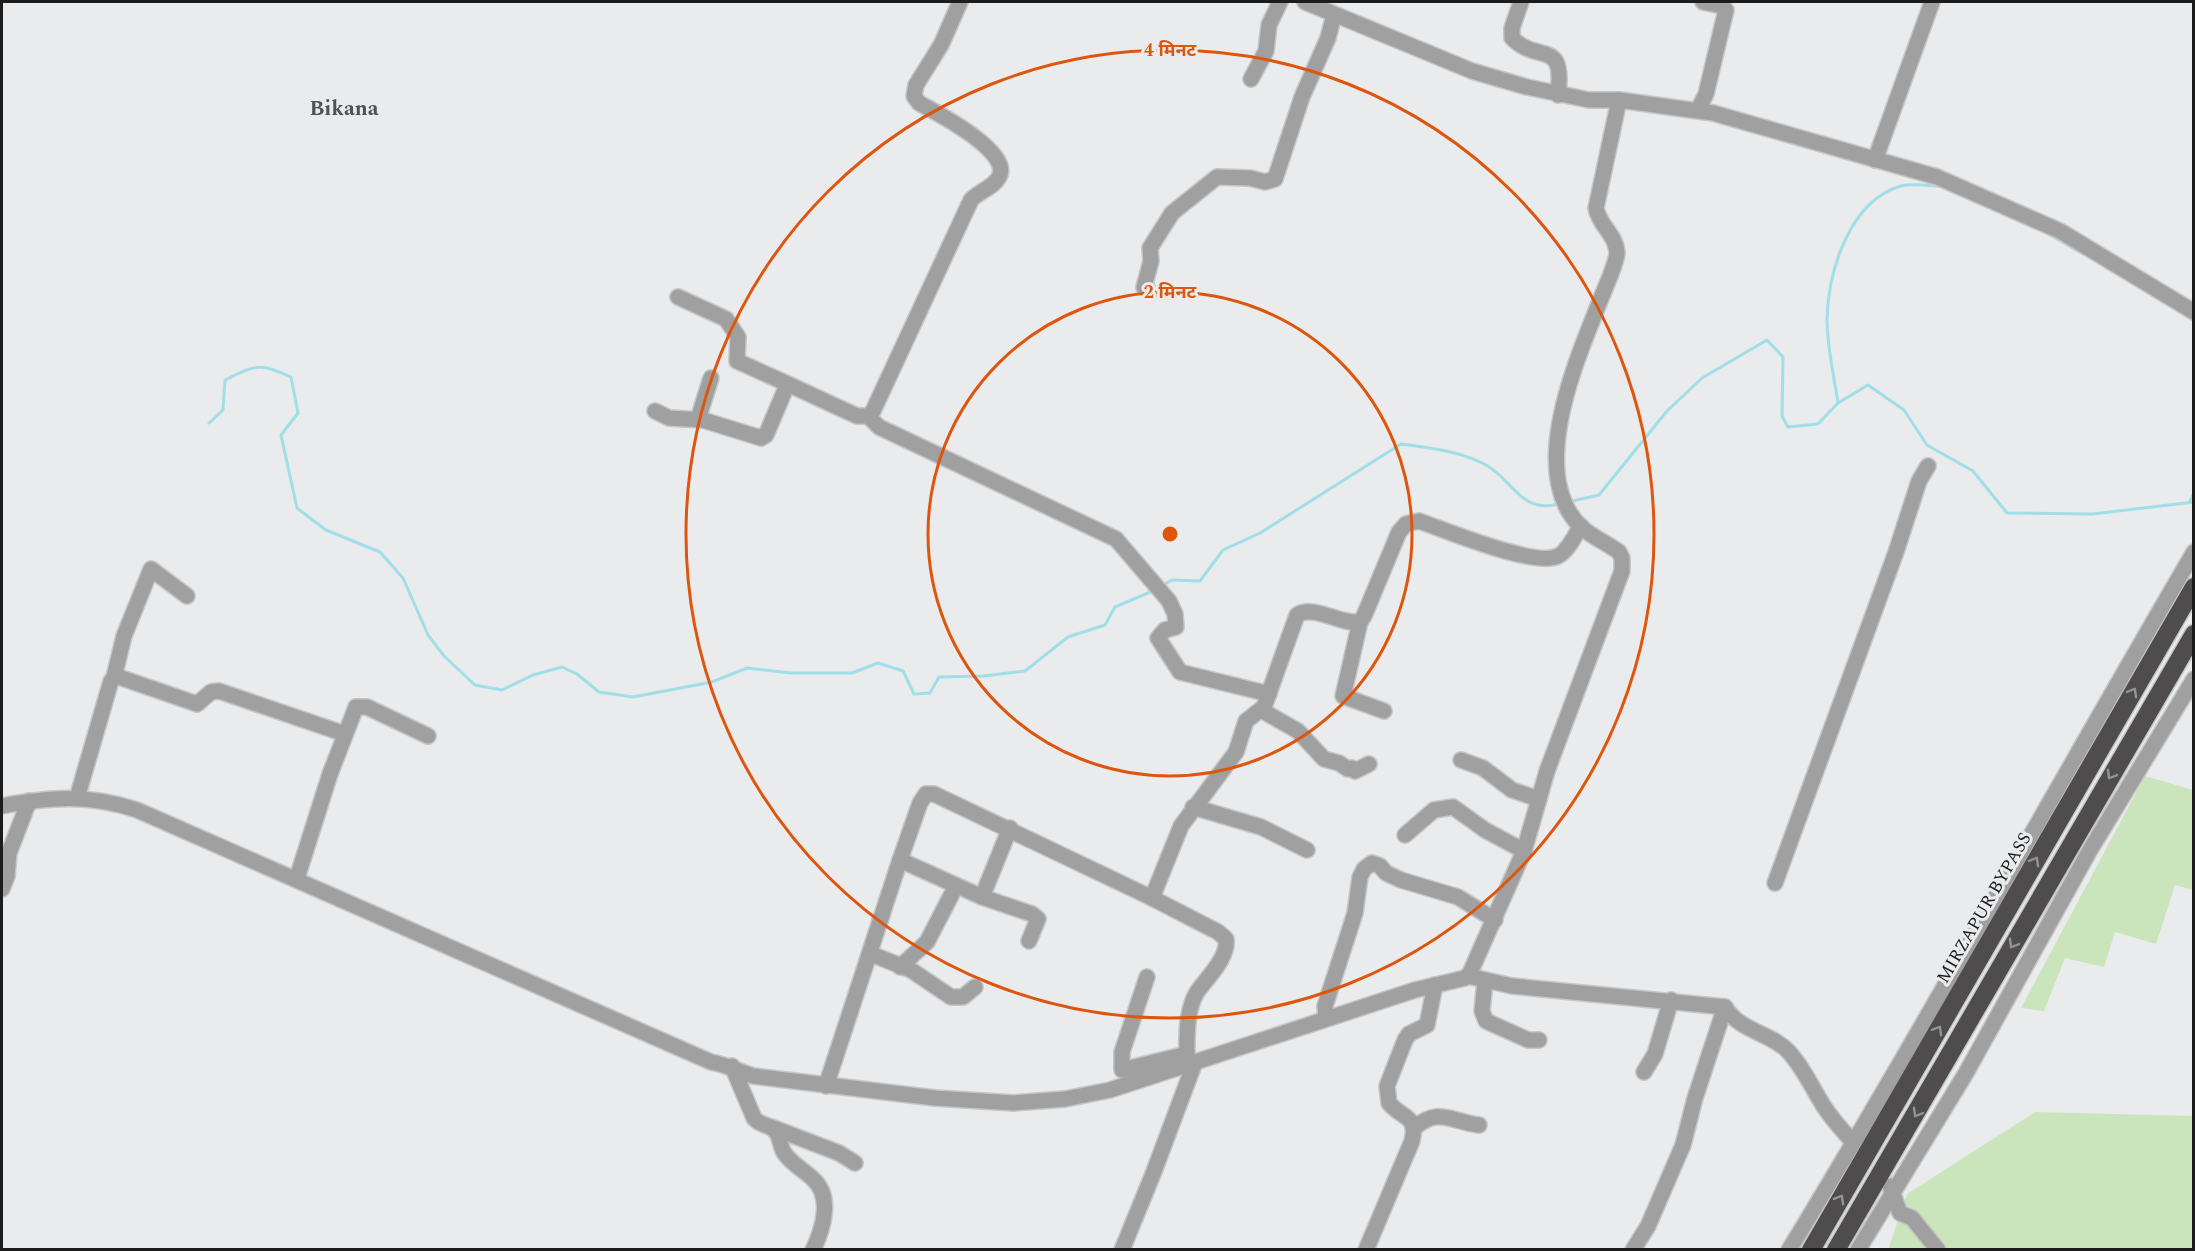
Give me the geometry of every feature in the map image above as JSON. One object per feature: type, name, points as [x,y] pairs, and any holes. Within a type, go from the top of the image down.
[{"type":"highway","name":"MIRZAPUR BYPASS","points":[[1811,1250],[2193,586]]},
{"type":"highway","points":[[1836,1250],[2193,634]]},
{"type":"street","points":[[678,297],[726,319],[738,337],[737,361],[857,416],[868,416],[873,411],[971,200],[977,193],[999,179],[1001,170],[999,162],[979,140],[920,103],[914,96],[916,86],[941,45],[960,2]]},
{"type":"street","points":[[1251,79],[1266,51],[1269,25],[1280,2]]},
{"type":"street","points":[[1305,2],[1329,9],[1472,70],[1558,95],[1698,110],[1956,184],[2060,231],[2193,312]]},
{"type":"street","points":[[1521,2],[1512,28],[1512,38],[1554,58],[1560,70],[1558,95]]},
{"type":"street","points":[[1698,110],[1706,94],[1726,10],[1722,6],[1703,2]]},
{"type":"street","points":[[1875,160],[1932,2]]},
{"type":"street","points":[[1150,291],[1144,287],[1151,261],[1150,248],[1172,213],[1217,177],[1250,178],[1265,182],[1275,179],[1302,97],[1328,38],[1329,9]]},
{"type":"street","points":[[1468,976],[1524,851],[1547,771],[1622,571],[1622,558],[1619,552],[1581,526],[1562,496],[1557,463],[1558,441],[1570,380],[1617,254],[1615,240],[1597,216],[1596,208],[1618,100]]},
{"type":"street","points":[[698,419],[711,378]]},
{"type":"street","points":[[655,411],[680,420],[698,419],[763,438],[790,385]]},
{"type":"street","points":[[868,416],[879,427],[1116,539],[1168,601],[1175,614],[1176,627],[1165,630],[1158,638],[1180,672],[1269,694]]},
{"type":"street","points":[[1775,883],[1896,552],[1919,481],[1928,466]]},
{"type":"street","points":[[1384,711],[1343,696],[1360,622],[1399,532],[1406,524],[1419,521],[1523,556],[1543,559],[1558,556],[1564,552],[1581,526]]},
{"type":"street","points":[[1789,1250],[1945,988],[1997,890],[2193,552]]},
{"type":"street","points":[[77,798],[114,677],[124,636],[151,569],[188,596]]},
{"type":"street","points":[[1152,898],[1181,826],[1236,752],[1246,721],[1261,710],[1269,694],[1297,615],[1308,611],[1346,622],[1360,622]]},
{"type":"street","points":[[114,677],[196,704],[211,692],[219,691],[345,734]]},
{"type":"street","points":[[1858,1250],[1890,1186],[1966,1073],[2090,850],[2193,679]]},
{"type":"street","points":[[297,878],[353,711],[360,706],[428,736]]},
{"type":"street","points":[[1261,710],[1298,731],[1324,759],[1340,763],[1355,771],[1370,764]]},
{"type":"street","points":[[1461,760],[1483,768],[1512,790],[1539,799]]},
{"type":"street","points":[[828,1081],[900,860],[920,803],[926,794],[934,794],[1010,828],[1218,932],[1226,939],[1226,950],[1193,999],[1189,1017],[1190,1060],[1122,1250]]},
{"type":"street","points":[[2,806],[29,801],[77,798],[105,801],[137,810],[297,878],[686,1053],[711,1062],[732,1066],[738,1071],[753,1076],[828,1081],[965,1100],[1040,1102],[1088,1096],[1190,1060],[1435,984],[1468,976],[1485,981],[1555,991],[1671,1000],[1725,1007]]},
{"type":"street","points":[[2,889],[7,876],[9,853],[29,801]]},
{"type":"street","points":[[1193,807],[1261,827],[1307,850]]},
{"type":"street","points":[[1405,835],[1434,810],[1453,807],[1485,830],[1524,851]]},
{"type":"street","points":[[982,897],[1010,828]]},
{"type":"street","points":[[900,860],[982,897],[1032,914],[1038,919],[1029,941]]},
{"type":"street","points":[[1326,1019],[1325,1006],[1355,913],[1360,877],[1364,869],[1372,863],[1401,880],[1458,897],[1495,920]]},
{"type":"street","points":[[900,967],[927,942],[956,886]]},
{"type":"street","points":[[871,954],[928,980],[951,997],[963,997],[975,987]]},
{"type":"street","points":[[1147,978],[1122,1052],[1122,1070],[1169,1057],[1190,1060]]},
{"type":"street","points":[[1485,981],[1482,1011],[1486,1021],[1528,1040],[1539,1040]]},
{"type":"street","points":[[1366,1250],[1412,1141],[1414,1128],[1409,1119],[1389,1103],[1386,1093],[1408,1034],[1427,1025],[1435,984]]},
{"type":"street","points":[[1644,1072],[1655,1054],[1671,1000]]},
{"type":"street","points":[[1725,1007],[1729,1015],[1762,1037],[1774,1040],[1786,1049],[1805,1072],[1824,1107],[1852,1141]]},
{"type":"street","points":[[1633,1250],[1648,1226],[1683,1146],[1695,1098],[1725,1007]]},
{"type":"street","points":[[732,1066],[754,1118],[759,1124],[839,1153],[855,1163]]},
{"type":"street","points":[[1414,1128],[1424,1120],[1436,1115],[1479,1125]]},
{"type":"street","points":[[771,1127],[778,1134],[784,1154],[816,1181],[823,1195],[823,1224],[813,1250]]},
{"type":"street","points":[[1890,1186],[1900,1212],[1912,1218],[1938,1250]]},
{"type":"green space","points":[[2145,776],[2193,790],[2193,890],[2175,885],[2156,944],[2115,932],[2104,967],[2065,958],[2044,1011],[2021,1008]]},
{"type":"green space","points":[[2035,1112],[2193,1116],[2193,1249],[1949,1250],[1944,1244],[1943,1249],[1888,1250],[1907,1194]]},
{"type":"waterway","points":[[1838,403],[1829,351],[1827,320],[1832,281],[1845,241],[1855,222],[1883,194],[1905,185],[1943,186]]},
{"type":"waterway","points":[[2050,235],[2083,254]]},
{"type":"waterway","points":[[1568,502],[1599,495],[1667,411],[1702,378],[1767,340],[1783,357],[1782,416],[1788,427],[1818,424],[1838,403],[1868,385],[1904,410],[1927,445],[1973,471],[2007,513],[2093,514],[2194,502]]},
{"type":"waterway","points":[[209,423],[223,410],[225,380],[258,367],[272,369],[291,377],[298,413],[281,435],[297,508],[326,530],[380,552],[403,578],[428,635],[444,656],[475,685],[502,690],[533,675],[562,667],[577,674],[599,692],[633,697],[712,682],[747,668],[791,673],[852,673],[878,663],[903,671],[914,694],[930,693],[939,677],[984,676],[1025,671],[1068,637],[1105,625],[1115,607],[1155,590]]},
{"type":"waterway","points":[[1163,585],[1172,580],[1200,581],[1223,550],[1260,533],[1401,444],[1466,456],[1495,471],[1526,500],[1546,506],[1559,504]]},
{"type":"waterway","points":[[2190,501],[2194,493]]},
{"type":"district","name":"Bikana","points":[[344,109]]}]
